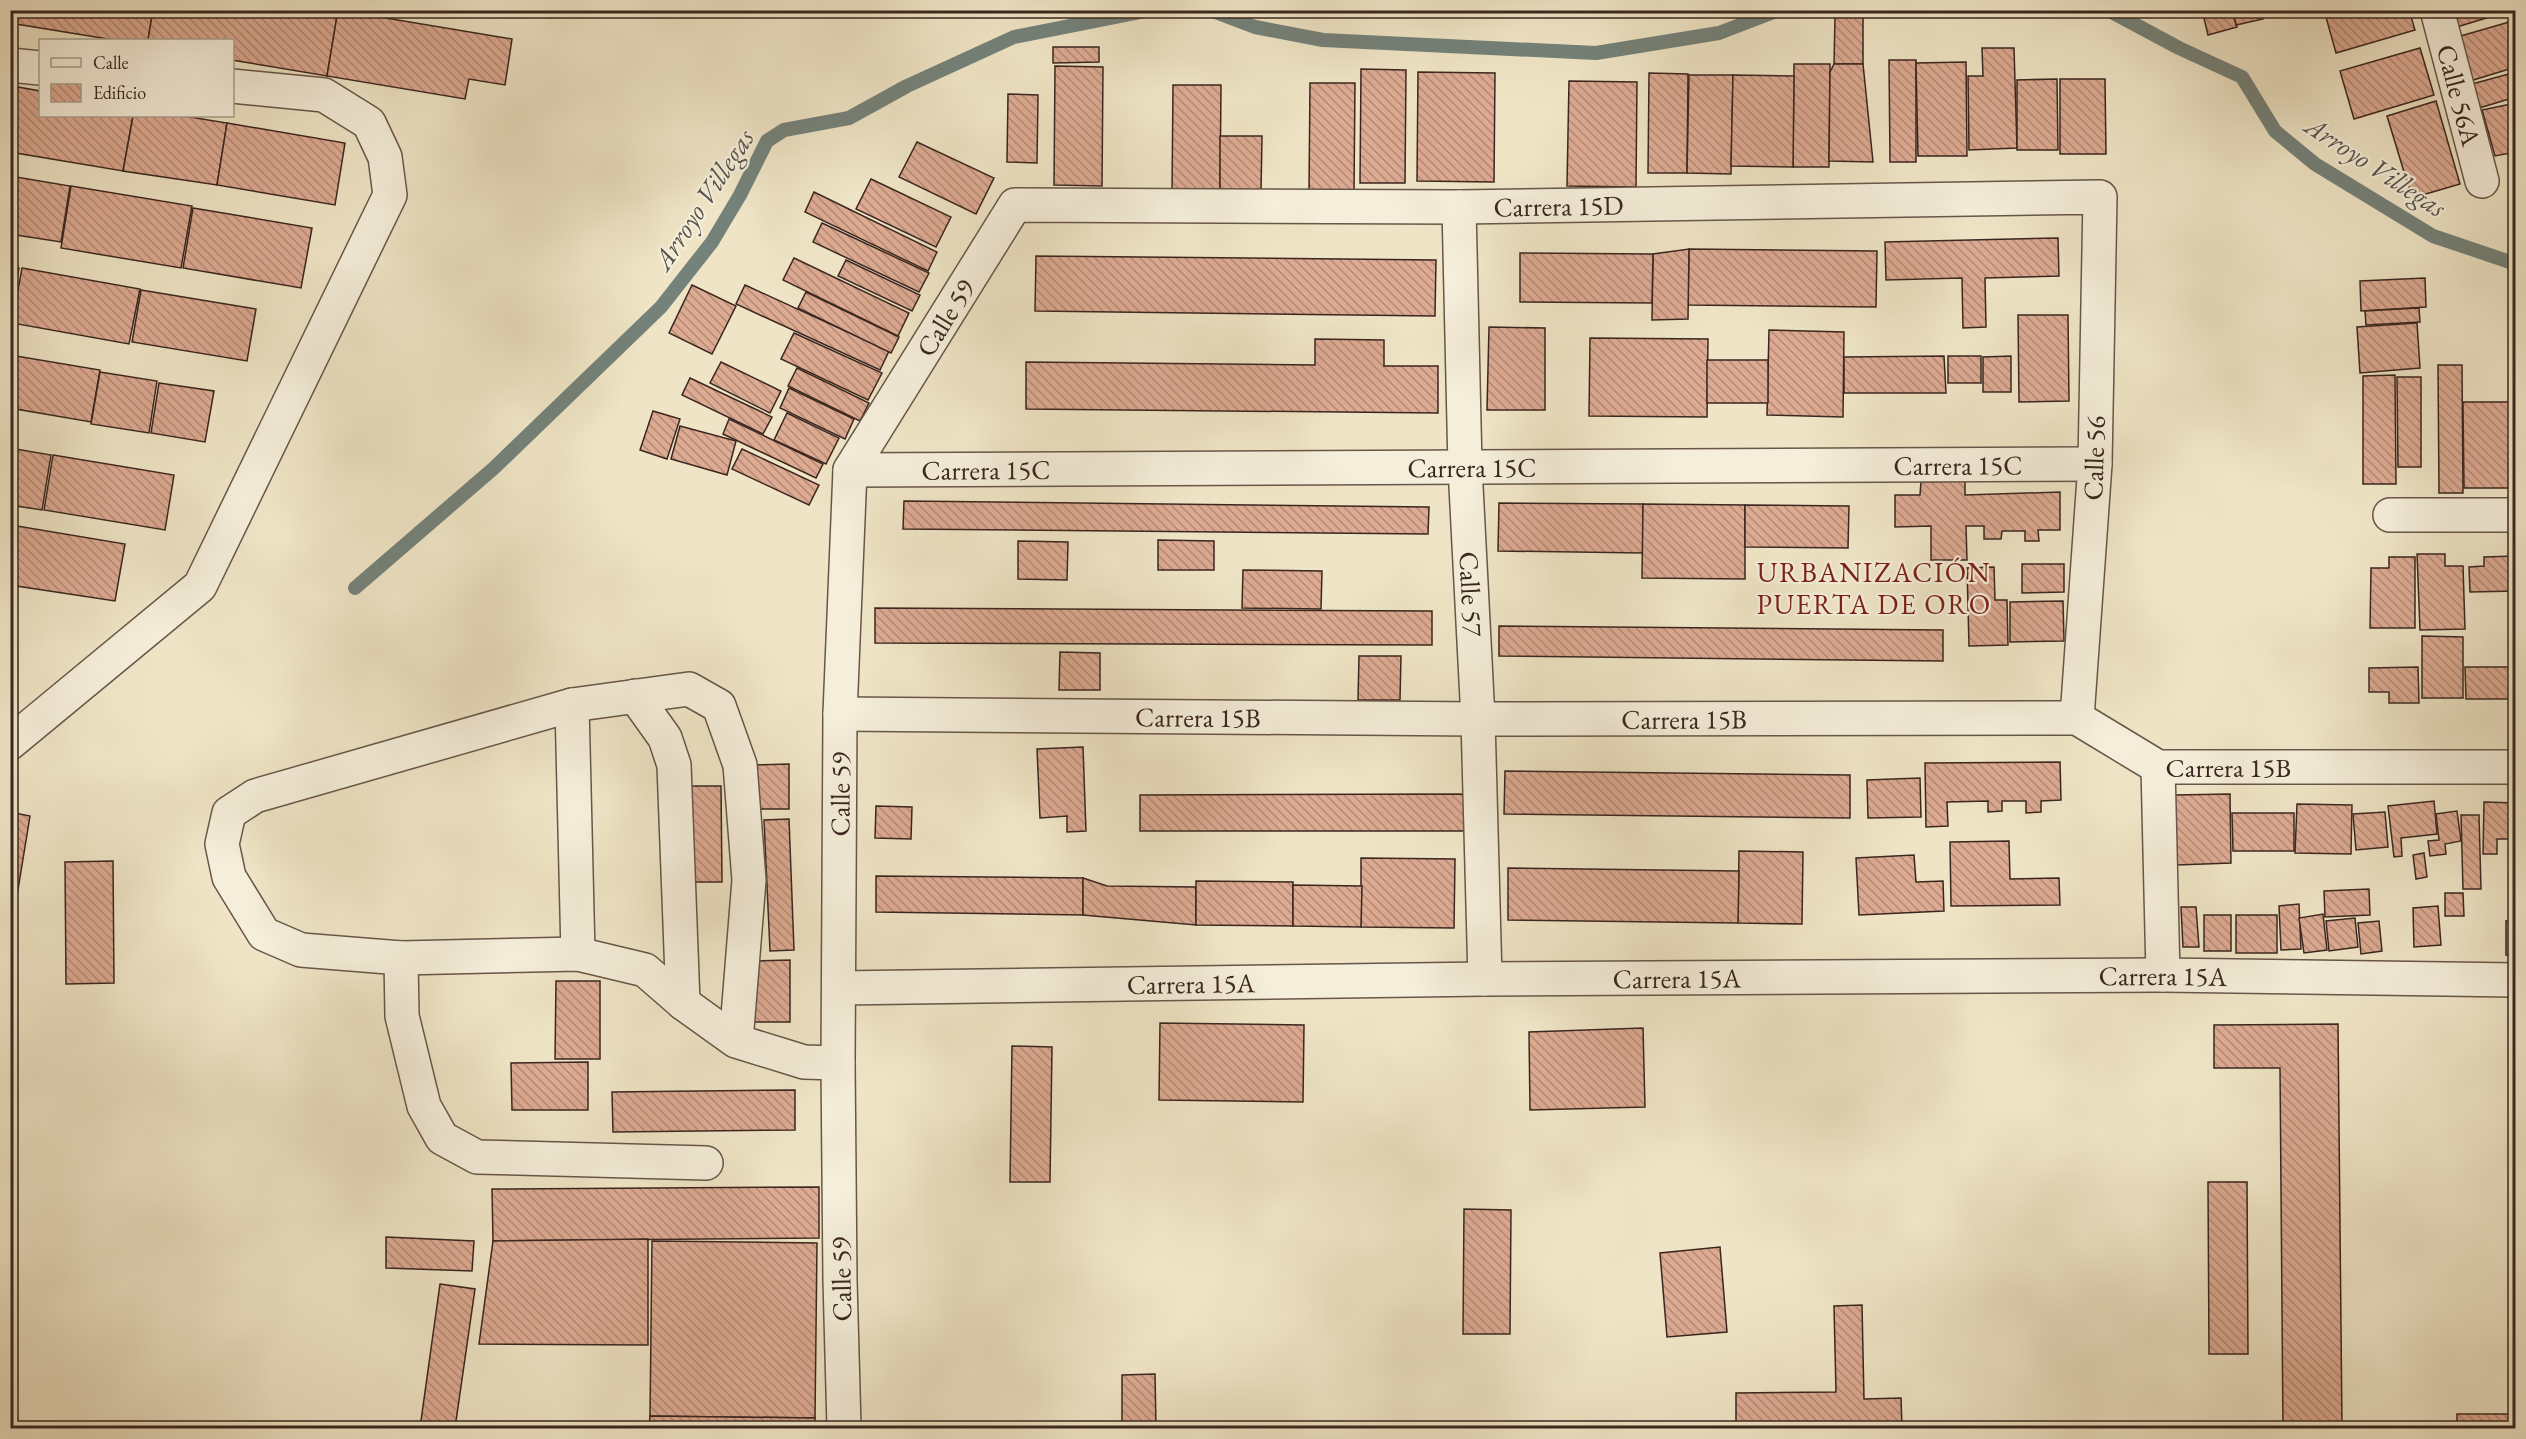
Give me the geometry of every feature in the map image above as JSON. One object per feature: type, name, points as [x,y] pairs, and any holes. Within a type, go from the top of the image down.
[{"type":"street","name":"Calle 56A","points":[[2437,10],[2482,181]]},
{"type":"street","points":[[10,65],[39,68]]},
{"type":"street","points":[[10,743],[200,586],[390,195],[385,158],[369,123],[324,95],[234,86]]},
{"type":"street","name":"Carrera 15D","points":[[1015,205],[1460,207],[2100,198]]},
{"type":"street","name":"Calle 56","points":[[2077,718],[2095,464],[2100,198]]},
{"type":"street","name":"Calle 59","points":[[844,1428],[838,1063],[840,714],[850,470],[1015,205]]},
{"type":"street","name":"Calle 57","points":[[1460,207],[1465,467],[1478,719],[1485,979]]},
{"type":"street","name":"Carrera 15C","points":[[850,470],[2095,464]]},
{"type":"street","points":[[2390,514],[2516,515]]},
{"type":"street","points":[[736,1041],[749,880],[740,765],[719,706],[689,689],[572,705],[255,796],[229,813],[222,844],[229,877],[264,934],[301,950],[401,958],[578,954],[645,970],[683,1003],[736,1041],[804,1062],[838,1063]]},
{"type":"street","points":[[635,696],[665,738],[674,765],[683,1003]]},
{"type":"street","points":[[572,705],[578,954]]},
{"type":"street","name":"Carrera 15B","points":[[840,714],[1478,719],[2077,718],[2158,767],[2516,767]]},
{"type":"street","points":[[2158,767],[2163,975]]},
{"type":"street","points":[[401,958],[402,1016],[424,1106],[442,1138],[477,1157],[706,1163]]},
{"type":"street","name":"Carrera 15A","points":[[839,988],[1485,979],[2163,975],[2516,980]]},
{"type":"building","points":[[10,10],[153,10],[148,39],[108,39],[10,23]]},
{"type":"building","points":[[153,10],[338,10],[327,76],[234,60],[234,39],[148,39]]},
{"type":"building","points":[[338,10],[512,39],[505,85],[469,79],[465,99],[327,76]]},
{"type":"building","points":[[503,10],[552,10],[550,18]]},
{"type":"building","points":[[1553,10],[1571,10],[1571,14],[1554,15]]},
{"type":"building","points":[[2202,10],[2232,10],[2237,27],[2208,35]]},
{"type":"building","points":[[2233,10],[2261,10],[2263,19],[2236,25]]},
{"type":"building","points":[[2324,10],[2409,10],[2415,30],[2336,53]]},
{"type":"building","points":[[2445,10],[2513,10],[2450,29]]},
{"type":"building","points":[[1835,17],[1863,17],[1863,64],[1834,64]]},
{"type":"building","points":[[2516,20],[2516,67],[2470,81],[2457,37]]},
{"type":"building","points":[[1053,47],[1099,47],[1099,62],[1053,63]]},
{"type":"building","points":[[1982,48],[2014,48],[2017,148],[1969,150],[1968,76],[1983,76]]},
{"type":"building","points":[[2420,48],[2434,95],[2354,119],[2340,71]]},
{"type":"building","points":[[1889,60],[1916,60],[1916,162],[1890,162]]},
{"type":"building","points":[[1966,62],[1967,156],[1918,156],[1916,63]]},
{"type":"building","points":[[1794,64],[1830,64],[1829,167],[1793,167]]},
{"type":"building","points":[[1834,64],[1863,64],[1873,162],[1829,161],[1830,72]]},
{"type":"building","points":[[1055,66],[1103,67],[1102,186],[1054,185]]},
{"type":"building","points":[[1361,69],[1406,70],[1405,183],[1360,183]]},
{"type":"building","points":[[1418,72],[1495,73],[1494,182],[1417,181]]},
{"type":"building","points":[[2516,72],[2516,97],[2479,108],[2472,84]]},
{"type":"building","points":[[1649,73],[1688,74],[1687,173],[1648,173]]},
{"type":"building","points":[[1689,75],[1733,75],[1731,174],[1687,173]]},
{"type":"building","points":[[1733,75],[1794,76],[1793,167],[1731,166]]},
{"type":"building","points":[[2057,79],[2058,150],[2017,150],[2017,80]]},
{"type":"building","points":[[2060,79],[2105,79],[2106,154],[2060,154]]},
{"type":"building","points":[[1569,81],[1637,82],[1636,187],[1567,186]]},
{"type":"building","points":[[1310,83],[1355,83],[1354,192],[1309,191]]},
{"type":"building","points":[[1173,85],[1221,85],[1220,195],[1172,194]]},
{"type":"building","points":[[10,86],[18,87],[10,130]]},
{"type":"building","points":[[18,87],[39,91],[39,117],[133,117],[123,171],[10,152],[10,130]]},
{"type":"building","points":[[1008,94],[1038,95],[1037,163],[1007,162]]},
{"type":"building","points":[[2436,101],[2460,184],[2412,198],[2387,116]]},
{"type":"building","points":[[2516,103],[2516,152],[2495,156],[2482,110]]},
{"type":"building","points":[[133,117],[190,117],[227,123],[217,185],[123,171]]},
{"type":"building","points":[[227,123],[345,143],[335,205],[217,185]]},
{"type":"building","points":[[1220,136],[1262,136],[1261,192],[1220,192]]},
{"type":"building","points":[[917,142],[994,178],[976,214],[899,177]]},
{"type":"building","points":[[10,176],[70,186],[61,242],[10,234]]},
{"type":"building","points":[[871,179],[951,217],[936,247],[856,209]]},
{"type":"building","points":[[71,186],[192,206],[181,268],[61,248]]},
{"type":"building","points":[[814,192],[937,252],[928,271],[805,212]]},
{"type":"building","points":[[193,208],[312,228],[301,288],[183,268]]},
{"type":"building","points":[[822,223],[929,273],[919,292],[813,242]]},
{"type":"building","points":[[2058,238],[2059,276],[1985,278],[1986,327],[1963,328],[1962,278],[1886,280],[1885,242]]},
{"type":"building","points":[[1689,249],[1877,251],[1876,307],[1688,305]]},
{"type":"building","points":[[1689,249],[1688,319],[1652,320],[1653,254]]},
{"type":"building","points":[[1520,253],[1653,254],[1652,303],[1520,302]]},
{"type":"building","points":[[1036,256],[1436,260],[1435,316],[1035,311]]},
{"type":"building","points":[[794,258],[909,313],[898,336],[783,280]]},
{"type":"building","points":[[846,260],[920,295],[912,311],[838,276]]},
{"type":"building","points":[[10,266],[19,268],[10,314]]},
{"type":"building","points":[[22,268],[140,289],[129,344],[12,323]]},
{"type":"building","points":[[2425,278],[2426,307],[2361,311],[2360,281]]},
{"type":"building","points":[[692,285],[736,306],[712,354],[669,333]]},
{"type":"building","points":[[745,285],[889,351],[880,370],[736,304]]},
{"type":"building","points":[[141,290],[256,309],[247,361],[132,342]]},
{"type":"building","points":[[806,292],[899,337],[891,353],[798,308]]},
{"type":"building","points":[[2419,308],[2420,322],[2366,325],[2365,311]]},
{"type":"building","points":[[2018,315],[2068,315],[2069,401],[2019,402]]},
{"type":"building","points":[[2417,323],[2420,368],[2360,373],[2357,327]]},
{"type":"building","points":[[1489,327],[1545,328],[1545,410],[1487,410]]},
{"type":"building","points":[[1769,330],[1844,332],[1843,417],[1767,415]]},
{"type":"building","points":[[794,333],[882,373],[868,400],[781,359]]},
{"type":"building","points":[[1590,338],[1708,339],[1707,417],[1589,416]]},
{"type":"building","points":[[1315,339],[1384,340],[1384,366],[1438,366],[1438,413],[1026,409],[1026,362],[1315,365]]},
{"type":"building","points":[[10,355],[100,370],[91,422],[10,408]]},
{"type":"building","points":[[1944,356],[1946,393],[1844,393],[1844,357]]},
{"type":"building","points":[[1948,356],[1981,356],[1981,383],[1948,383]]},
{"type":"building","points":[[2011,356],[2011,392],[1983,392],[1983,357]]},
{"type":"building","points":[[1707,360],[1768,360],[1768,403],[1707,403]]},
{"type":"building","points":[[721,362],[781,391],[770,413],[710,383]]},
{"type":"building","points":[[2438,365],[2462,365],[2463,493],[2439,493]]},
{"type":"building","points":[[797,368],[869,403],[860,421],[788,386]]},
{"type":"building","points":[[100,372],[157,381],[149,433],[91,424]]},
{"type":"building","points":[[2395,375],[2396,484],[2363,484],[2363,376]]},
{"type":"building","points":[[2397,377],[2421,377],[2421,467],[2398,467]]},
{"type":"building","points":[[690,378],[772,417],[763,434],[682,395]]},
{"type":"building","points":[[2512,378],[2516,378],[2516,497],[2512,497]]},
{"type":"building","points":[[159,383],[214,391],[205,442],[151,433]]},
{"type":"building","points":[[789,388],[854,419],[845,439],[780,408]]},
{"type":"building","points":[[2463,402],[2511,402],[2512,488],[2464,488]]},
{"type":"building","points":[[653,411],[680,419],[667,459],[640,450]]},
{"type":"building","points":[[787,413],[839,438],[826,464],[774,440]]},
{"type":"building","points":[[729,419],[823,464],[816,478],[723,434]]},
{"type":"building","points":[[680,426],[736,441],[727,475],[671,459]]},
{"type":"building","points":[[10,448],[51,455],[42,510],[10,505]]},
{"type":"building","points":[[742,449],[819,485],[809,505],[732,469]]},
{"type":"building","points":[[53,455],[174,475],[165,530],[44,510]]},
{"type":"building","points":[[1965,481],[1965,495],[2060,492],[2060,530],[2038,530],[2039,541],[2025,541],[2025,531],[2002,531],[2001,539],[1984,539],[1984,526],[1966,526],[1967,560],[1931,560],[1931,526],[1895,527],[1895,495],[1920,495],[1921,482]]},
{"type":"building","points":[[904,501],[1429,507],[1428,534],[903,529]]},
{"type":"building","points":[[1499,503],[1643,504],[1643,553],[1498,551]]},
{"type":"building","points":[[1643,504],[1745,505],[1745,579],[1642,578]]},
{"type":"building","points":[[1745,505],[1849,506],[1848,548],[1745,547]]},
{"type":"building","points":[[11,525],[125,544],[115,601],[10,585]]},
{"type":"building","points":[[1158,540],[1214,541],[1214,570],[1158,570]]},
{"type":"building","points":[[1018,541],[1068,542],[1067,580],[1018,579]]},
{"type":"building","points":[[2417,554],[2445,554],[2445,566],[2463,566],[2465,629],[2420,630]]},
{"type":"building","points":[[2516,556],[2516,591],[2470,592],[2469,567],[2484,566],[2484,557]]},
{"type":"building","points":[[2389,557],[2415,557],[2415,628],[2370,628],[2371,568],[2389,568]]},
{"type":"building","points":[[2022,564],[2064,564],[2064,592],[2022,593]]},
{"type":"building","points":[[1994,567],[1995,600],[2007,600],[2008,645],[1969,646],[1967,568]]},
{"type":"building","points":[[1243,570],[1322,571],[1321,609],[1242,608]]},
{"type":"building","points":[[2063,601],[2064,641],[2010,642],[2010,602]]},
{"type":"building","points":[[875,608],[1432,611],[1432,645],[875,643]]},
{"type":"building","points":[[1499,626],[1943,630],[1943,661],[1499,656]]},
{"type":"building","points":[[2422,636],[2463,637],[2463,698],[2422,698]]},
{"type":"building","points":[[2512,638],[2516,638],[2516,705],[2512,706]]},
{"type":"building","points":[[1060,652],[1100,653],[1100,690],[1059,690]]},
{"type":"building","points":[[1359,656],[1401,656],[1400,700],[1358,700]]},
{"type":"building","points":[[2418,667],[2419,703],[2389,703],[2389,692],[2369,692],[2369,668]]},
{"type":"building","points":[[2465,667],[2511,667],[2511,699],[2466,699]]},
{"type":"building","points":[[1083,747],[1086,831],[1067,832],[1067,816],[1040,818],[1037,749]]},
{"type":"building","points":[[2060,762],[2061,800],[2041,801],[2041,812],[2026,813],[2026,801],[2002,801],[2002,811],[1988,812],[1988,801],[1947,802],[1948,826],[1926,827],[1925,763]]},
{"type":"building","points":[[789,764],[789,809],[753,809],[752,765]]},
{"type":"building","points":[[1505,771],[1850,775],[1850,818],[1504,814]]},
{"type":"building","points":[[1920,778],[1921,817],[1868,818],[1867,780]]},
{"type":"building","points":[[688,786],[721,786],[722,882],[688,882]]},
{"type":"building","points":[[1466,794],[1466,831],[1140,831],[1140,795]]},
{"type":"building","points":[[2230,794],[2231,863],[2177,865],[2175,795]]},
{"type":"building","points":[[2434,801],[2437,834],[2401,838],[2402,856],[2394,857],[2388,806]]},
{"type":"building","points":[[2484,802],[2516,803],[2516,862],[2509,862],[2510,839],[2497,839],[2497,854],[2483,854]]},
{"type":"building","points":[[2297,804],[2352,805],[2351,854],[2295,853]]},
{"type":"building","points":[[876,806],[912,807],[911,839],[875,838]]},
{"type":"building","points":[[2457,811],[2461,841],[2445,844],[2446,854],[2430,856],[2428,841],[2439,840],[2436,814]]},
{"type":"building","points":[[10,812],[30,816],[16,902],[10,901]]},
{"type":"building","points":[[2385,812],[2388,847],[2356,850],[2353,814]]},
{"type":"building","points":[[2232,813],[2294,813],[2294,851],[2233,851]]},
{"type":"building","points":[[2461,815],[2479,815],[2481,889],[2463,889]]},
{"type":"building","points":[[789,819],[794,950],[770,951],[764,820]]},
{"type":"building","points":[[2009,841],[2010,879],[2059,878],[2060,905],[1951,906],[1950,842]]},
{"type":"building","points":[[1739,851],[1803,852],[1802,924],[1738,923]]},
{"type":"building","points":[[2424,853],[2427,877],[2416,879],[2413,855]]},
{"type":"building","points":[[1914,855],[1916,882],[1943,881],[1944,911],[1859,915],[1856,858]]},
{"type":"building","points":[[1361,858],[1455,859],[1454,928],[1361,927]]},
{"type":"building","points":[[113,861],[114,983],[66,984],[65,862]]},
{"type":"building","points":[[1508,868],[1739,871],[1738,923],[1508,920]]},
{"type":"building","points":[[876,876],[1083,878],[1083,915],[876,912]]},
{"type":"building","points":[[1083,878],[1107,886],[1196,887],[1196,925],[1083,915]]},
{"type":"building","points":[[1196,881],[1293,882],[1293,926],[1196,925]]},
{"type":"building","points":[[1293,885],[1362,886],[1361,927],[1293,926]]},
{"type":"building","points":[[2369,889],[2370,915],[2325,917],[2324,891]]},
{"type":"building","points":[[2445,893],[2463,893],[2464,916],[2445,916]]},
{"type":"building","points":[[2299,904],[2301,949],[2281,950],[2279,906]]},
{"type":"building","points":[[2438,906],[2441,945],[2414,947],[2413,908]]},
{"type":"building","points":[[2181,907],[2196,907],[2199,947],[2183,947]]},
{"type":"building","points":[[2323,914],[2327,950],[2304,953],[2299,918]]},
{"type":"building","points":[[2204,915],[2231,915],[2231,951],[2204,951]]},
{"type":"building","points":[[2236,915],[2277,915],[2277,953],[2236,953]]},
{"type":"building","points":[[2355,918],[2358,947],[2329,951],[2326,921]]},
{"type":"building","points":[[2516,920],[2516,955],[2506,955],[2506,921]]},
{"type":"building","points":[[2379,921],[2382,951],[2361,954],[2358,923]]},
{"type":"building","points":[[790,960],[790,1022],[753,1022],[753,961]]},
{"type":"building","points":[[556,981],[600,981],[600,1059],[555,1059]]},
{"type":"building","points":[[1160,1023],[1304,1025],[1303,1102],[1159,1100]]},
{"type":"building","points":[[2338,1024],[2342,1428],[2283,1428],[2280,1068],[2214,1068],[2214,1025]]},
{"type":"building","points":[[1643,1028],[1645,1107],[1530,1110],[1529,1032]]},
{"type":"building","points":[[1012,1046],[1052,1047],[1050,1182],[1010,1182]]},
{"type":"building","points":[[588,1062],[588,1110],[512,1110],[511,1063]]},
{"type":"building","points":[[795,1090],[795,1130],[613,1132],[612,1092]]},
{"type":"building","points":[[2208,1182],[2247,1182],[2248,1354],[2209,1354]]},
{"type":"building","points":[[819,1187],[819,1238],[493,1241],[492,1189]]},
{"type":"building","points":[[1464,1209],[1511,1210],[1510,1334],[1463,1334]]},
{"type":"building","points":[[386,1237],[474,1241],[472,1271],[386,1268]]},
{"type":"building","points":[[648,1239],[648,1345],[479,1344],[493,1241]]},
{"type":"building","points":[[652,1241],[817,1243],[815,1418],[650,1416]]},
{"type":"building","points":[[1720,1247],[1727,1332],[1667,1337],[1660,1253]]},
{"type":"building","points":[[440,1284],[475,1289],[455,1428],[420,1428]]},
{"type":"building","points":[[1862,1305],[1864,1399],[1901,1398],[1902,1428],[1736,1428],[1736,1393],[1836,1392],[1834,1306]]},
{"type":"building","points":[[1155,1374],[1156,1428],[1122,1428],[1122,1375]]},
{"type":"building","points":[[2457,1414],[2516,1414],[2516,1428],[2457,1428]]},
{"type":"building","points":[[650,1416],[815,1418],[815,1428],[649,1428]]},
{"type":"waterway","name":"Arroyo Villegas","points":[[355,588],[494,468],[661,307],[712,242],[740,195],[767,141],[784,130],[849,118],[907,86],[1014,37],[1151,10]]},
{"type":"waterway","name":"Arroyo Villegas","points":[[1210,10],[1255,27],[1323,40],[1596,53],[1719,33],[1779,10]]},
{"type":"waterway","name":"Arroyo Villegas","points":[[2108,10],[2179,48],[2242,77],[2275,131],[2315,164],[2433,236],[2516,264]]},
{"type":"district","name":"URBANIZACIÓN PUERTA DE ORO","points":[[1874,588]]}]
